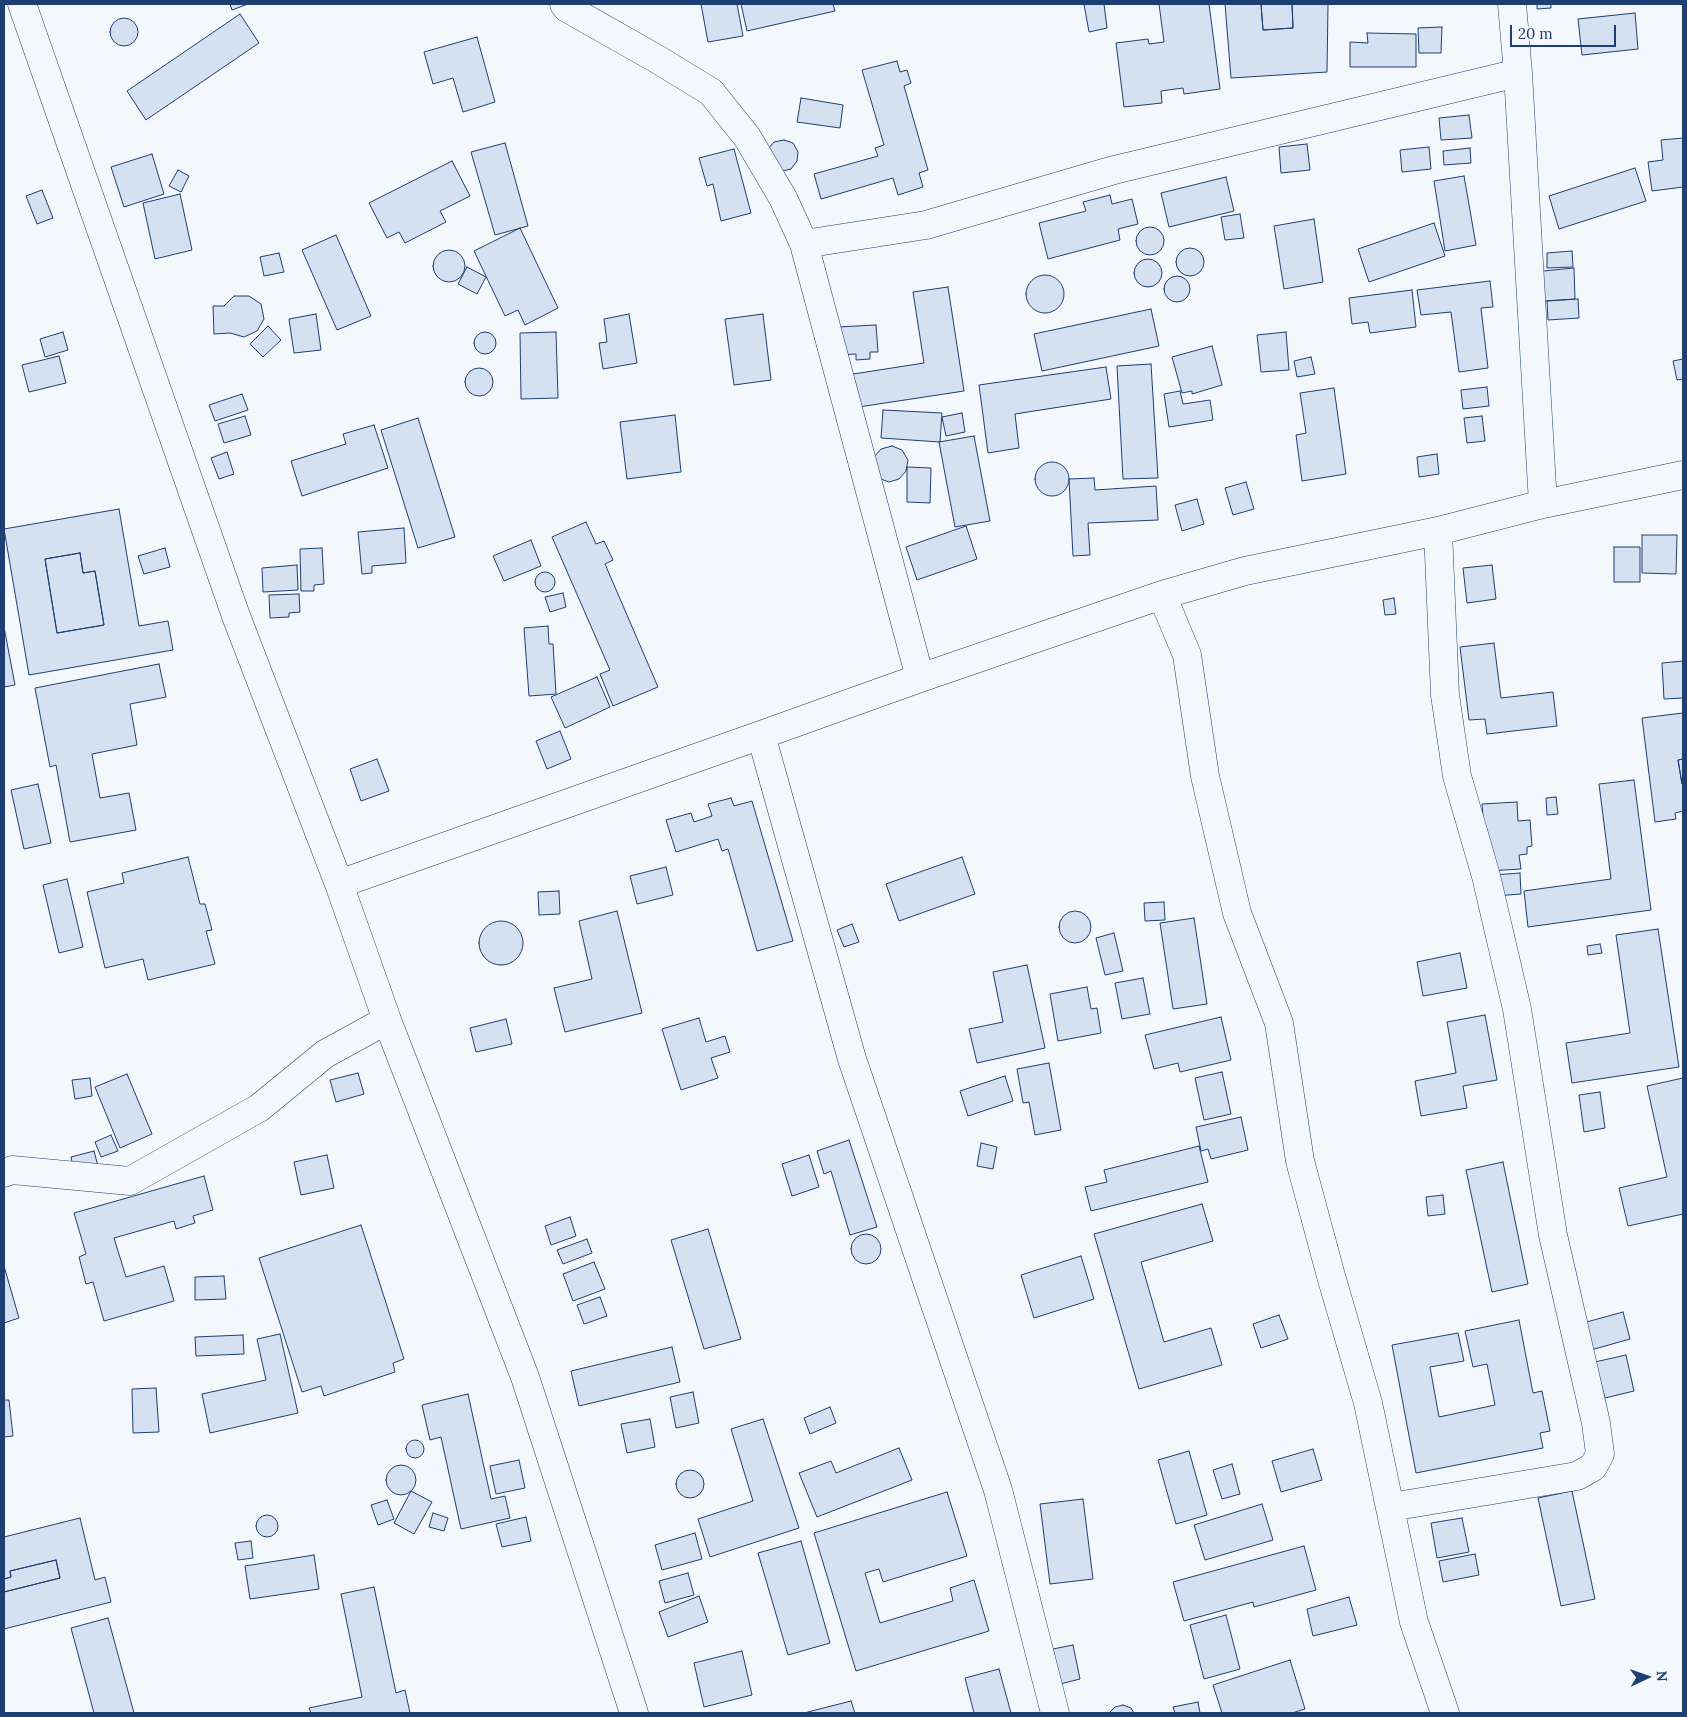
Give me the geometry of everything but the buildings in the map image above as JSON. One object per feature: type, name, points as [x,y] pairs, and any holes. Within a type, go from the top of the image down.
[{"type":"street","points":[[22,4],[233,606],[339,884],[388,1020],[525,1377],[634,1713]]},
{"type":"street","points":[[564,4],[567,8],[711,92],[747,137],[783,198],[804,244],[920,678]]},
{"type":"street","points":[[1512,4],[1518,73],[1543,504]]},
{"type":"street","points":[[804,244],[926,225],[1114,170],[1518,73]]},
{"type":"street","points":[[339,884],[761,736],[920,678],[1162,595],[1245,571],[1438,531],[1543,504],[1683,475]]},
{"type":"street","points":[[1391,1507],[1577,1476],[1593,1468],[1600,1454],[1596,1424],[1553,1235],[1518,1010],[1486,876],[1457,776],[1445,695],[1438,531]]},
{"type":"street","points":[[1162,595],[1187,655],[1205,776],[1236,913],[1279,1022],[1300,1161],[1368,1403],[1414,1622],[1445,1713]]},
{"type":"street","points":[[761,736],[852,1059],[998,1490],[1055,1713]]},
{"type":"street","points":[[4,1173],[12,1170],[130,1181],[259,1108],[325,1054],[388,1020]]}]
